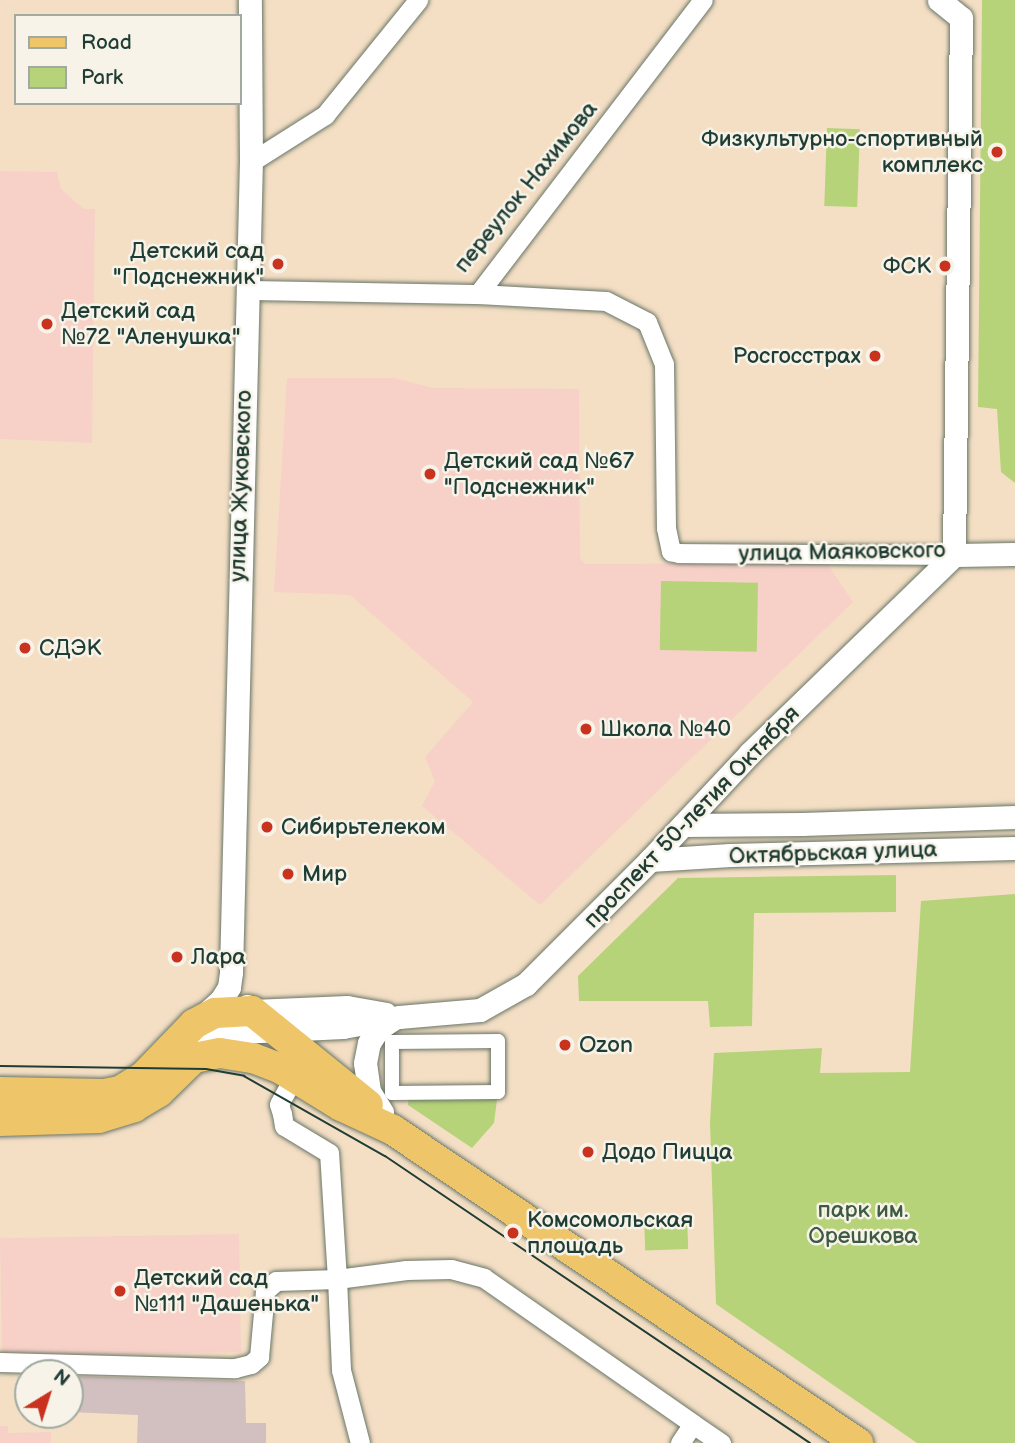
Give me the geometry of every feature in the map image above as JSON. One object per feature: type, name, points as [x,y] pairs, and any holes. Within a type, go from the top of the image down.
[{"type":"main road","points":[[0,1091],[104,1094],[120,1091],[144,1076],[194,1024],[215,1013],[252,1011],[359,1096],[393,1130]]},
{"type":"main road","points":[[0,1121],[99,1118],[134,1107],[159,1092],[194,1058],[219,1053],[253,1058],[295,1077],[341,1106],[393,1130],[858,1443]]},
{"type":"street","name":"улица Жуковского","points":[[231,972],[251,162],[250,0]]},
{"type":"street","points":[[251,162],[325,115],[418,0]]},
{"type":"street","name":"переулок Нахимова","points":[[247,290],[478,294],[704,0]]},
{"type":"street","points":[[939,0],[961,9]]},
{"type":"street","name":"улица Маяковского","points":[[478,294],[606,301],[647,322],[664,364],[666,528],[671,551],[954,555],[961,9]]},
{"type":"street","points":[[954,555],[1015,554]]},
{"type":"street","name":"проспект 50-летия Октября","points":[[399,1017],[480,1010],[526,984],[554,959],[650,860],[750,753],[954,555]]},
{"type":"street","name":"Октябрьская улица","points":[[683,825],[1015,817]]},
{"type":"street","points":[[968,849],[969,818]]},
{"type":"street","points":[[802,824],[802,853]]},
{"type":"street","name":"Октябрьская улица","points":[[650,860],[1015,848]]},
{"type":"street","points":[[231,972],[243,1003],[252,1011],[347,1007],[399,1017]]},
{"type":"street","points":[[194,1024],[221,1000],[229,987],[231,972]]},
{"type":"street","points":[[181,1068],[207,1038],[219,1032],[343,1027],[399,1017]]},
{"type":"street","points":[[393,1130],[369,1091],[365,1063],[369,1043],[378,1029],[399,1017]]},
{"type":"street","points":[[498,1041],[498,1092],[391,1093],[392,1042],[498,1041]]},
{"type":"street","points":[[295,1077],[279,1104],[284,1126],[329,1153],[341,1370],[360,1443]]},
{"type":"street","points":[[0,1362],[235,1368],[251,1364],[259,1357],[262,1304],[265,1291],[276,1281],[337,1279],[405,1270],[451,1269],[484,1278],[721,1443]]},
{"type":"street","points":[[680,1443],[694,1424]]},
{"type":"shaded area","name":"Детский сад №72 \"Аленушка\"","points":[[0,171],[57,172],[61,189],[84,209],[95,209],[92,443],[0,439]]},
{"type":"shaded area","points":[[287,378],[395,378],[433,388],[579,389],[580,558],[585,564],[827,563],[853,602],[540,905],[422,806],[435,781],[425,757],[473,702],[350,595],[274,592]]},
{"type":"shaded area","name":"Детский сад №111 \"Дашенька\"","points":[[239,1234],[241,1352],[2,1356],[0,1238]]},
{"type":"shaded area","points":[[84,1376],[245,1381],[246,1423],[266,1423],[266,1443],[137,1443],[138,1415],[84,1413]]},
{"type":"shaded area","points":[[0,1426],[8,1426],[8,1433],[51,1432],[51,1443],[0,1443]]},
{"type":"green space","name":"Физкультурно-спортивный комплекс","points":[[982,0],[1015,0],[1015,483],[1001,472],[997,409],[978,407]]},
{"type":"green space","points":[[827,128],[860,129],[857,207],[824,206]]},
{"type":"green space","points":[[661,581],[758,583],[757,652],[660,650]]},
{"type":"green space","points":[[896,875],[896,912],[754,913],[752,1026],[710,1027],[708,1001],[579,1001],[578,976],[678,878]]},
{"type":"green space","name":"парк им. Орешкова","points":[[1015,894],[1015,1443],[917,1443],[716,1304],[710,1122],[714,1053],[822,1048],[820,1073],[910,1072],[921,901]]},
{"type":"green space","points":[[498,1092],[494,1123],[472,1148],[408,1105],[409,1093]]},
{"type":"green space","points":[[687,1215],[688,1249],[645,1250],[644,1217]]},
{"type":"tram line","points":[[0,1066],[206,1069],[244,1076],[385,1156],[810,1443]]},
{"type":"place","name":"Физкультурно-спортивный комплекс","points":[[997,152]]},
{"type":"place","name":"Детский сад \"Подснежник\"","points":[[278,264]]},
{"type":"place","name":"ФСК","points":[[945,266]]},
{"type":"place","name":"Детский сад №72 \"Аленушка\"","points":[[47,324]]},
{"type":"place","name":"Росгосстрах","points":[[875,356]]},
{"type":"place","name":"Детский сад №67 \"Подснежник\"","points":[[430,474]]},
{"type":"place","name":"СДЭК","points":[[25,648]]},
{"type":"place","name":"Школа №40","points":[[586,729]]},
{"type":"place","name":"Сибирьтелеком","points":[[267,827]]},
{"type":"place","name":"Мир","points":[[288,874]]},
{"type":"place","name":"Лара","points":[[177,957]]},
{"type":"place","name":"Ozon","points":[[565,1045]]},
{"type":"place","name":"Додо Пицца","points":[[588,1152]]},
{"type":"place","name":"Комсомольская площадь","points":[[513,1233]]},
{"type":"place","name":"Детский сад №111 \"Дашенька\"","points":[[120,1291]]}]
